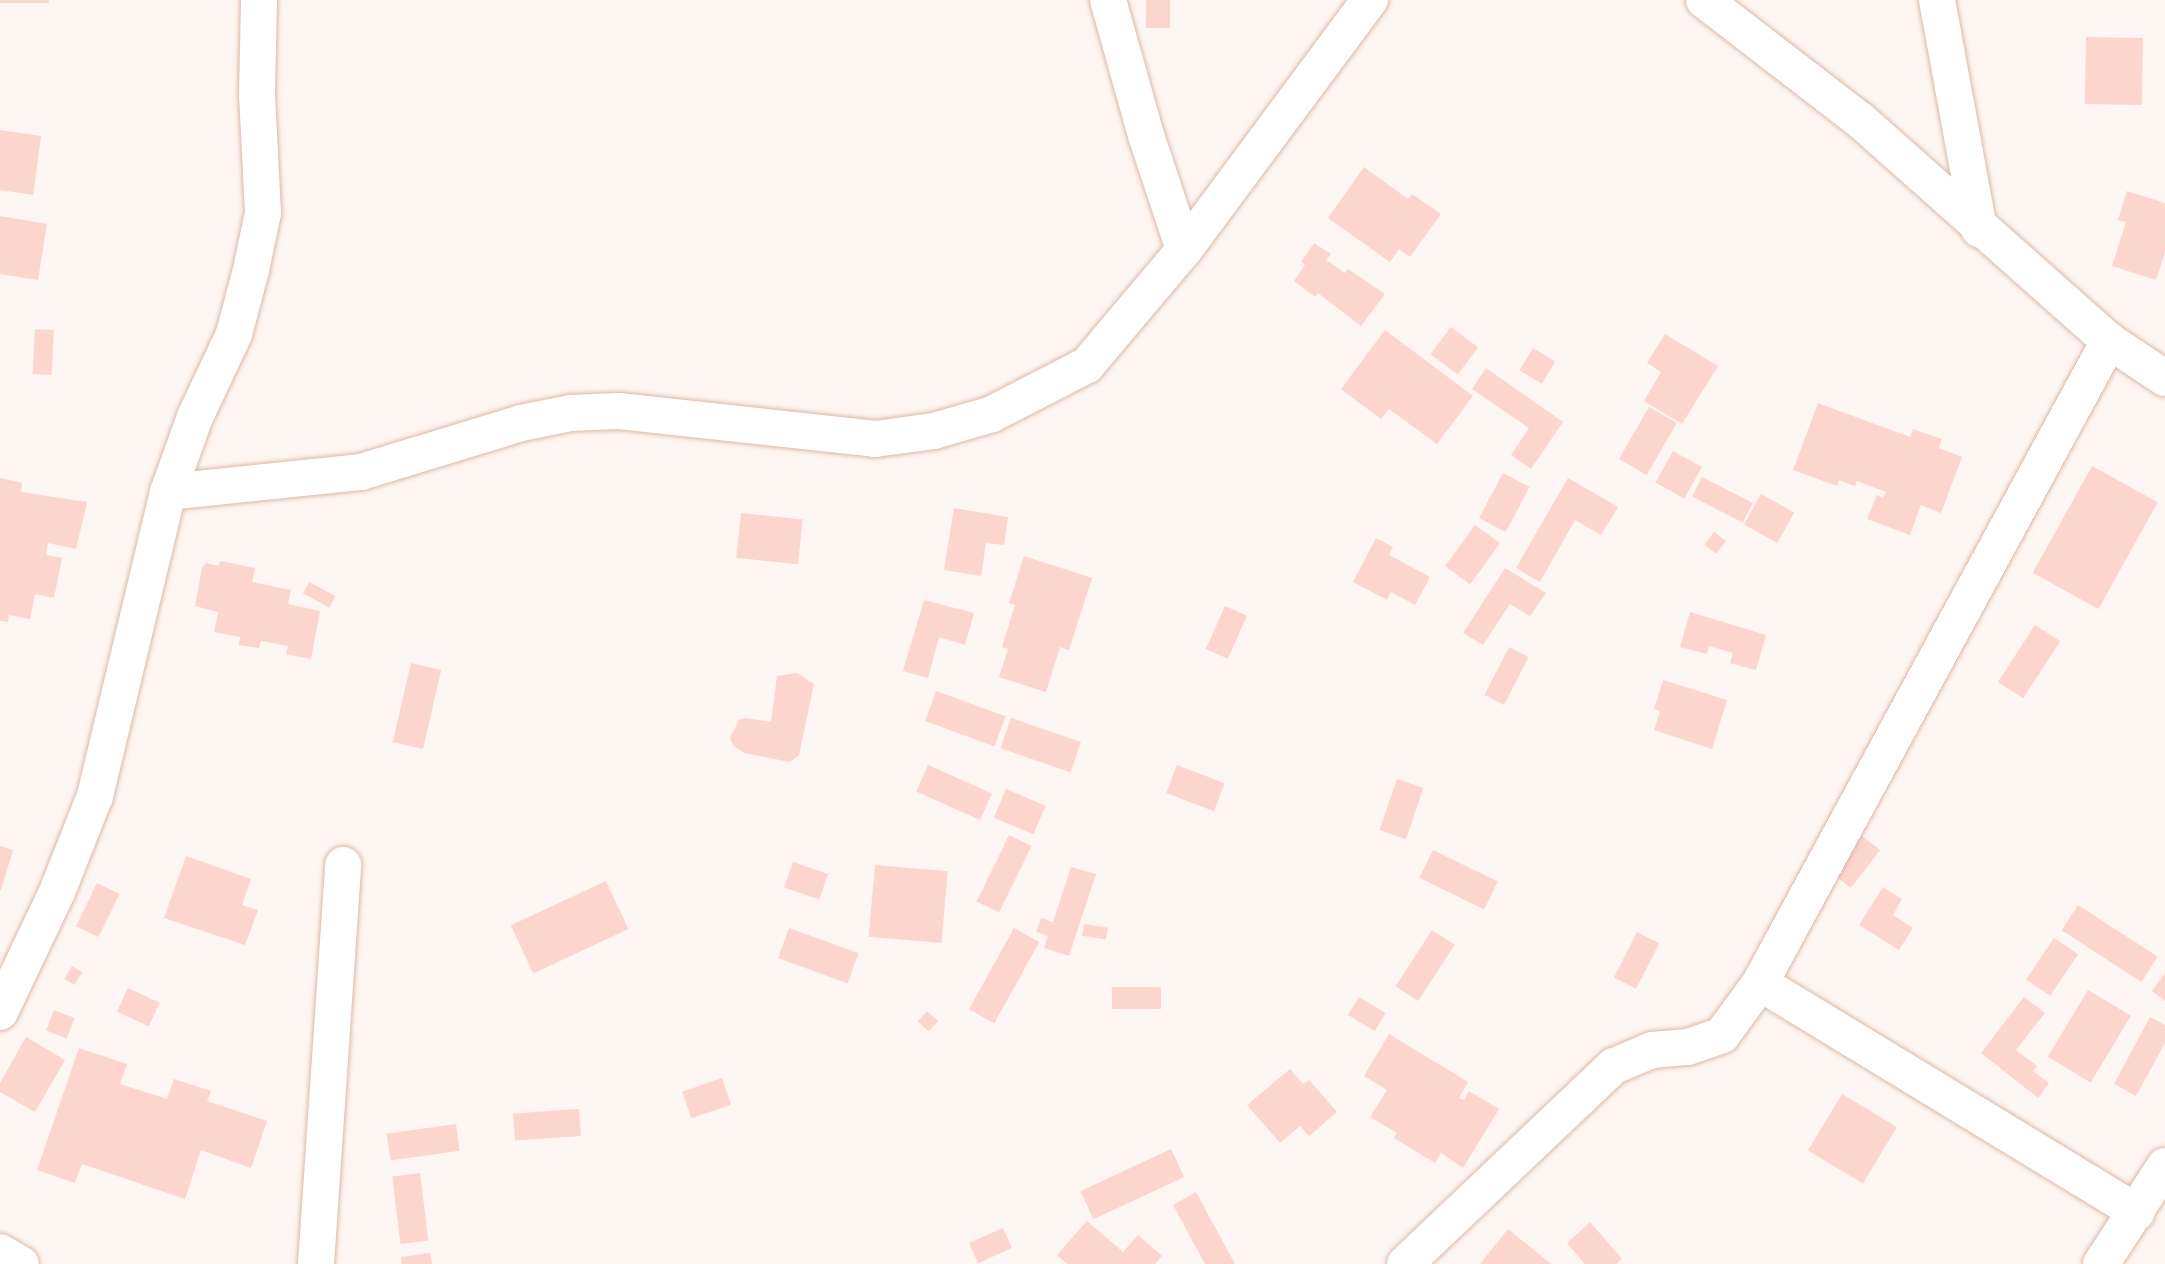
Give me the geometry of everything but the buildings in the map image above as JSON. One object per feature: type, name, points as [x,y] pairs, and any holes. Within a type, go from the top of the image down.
[{"type":"street","points":[[0,1012],[57,892],[95,796],[168,492],[195,417],[234,334],[263,213],[256,55],[259,0]]},
{"type":"street","points":[[1108,0],[1146,135],[1184,250]]},
{"type":"street","points":[[168,492],[361,472],[521,423],[570,413],[619,411],[875,439],[934,431],[992,414],[1087,365],[1184,250],[1370,0]]},
{"type":"street","points":[[1704,0],[1860,120],[1979,229],[2109,341],[2165,378]]},
{"type":"street","points":[[1937,0],[1979,229]]},
{"type":"street","points":[[1405,1264],[1614,1066],[1652,1050],[1688,1047],[1722,1035],[1760,983],[2109,341]]},
{"type":"street","points":[[316,1264],[343,865]]},
{"type":"street","points":[[1760,983],[2137,1212]]},
{"type":"street","points":[[2101,1264],[2165,1166]]},
{"type":"street","points":[[0,1252],[21,1264]]}]
